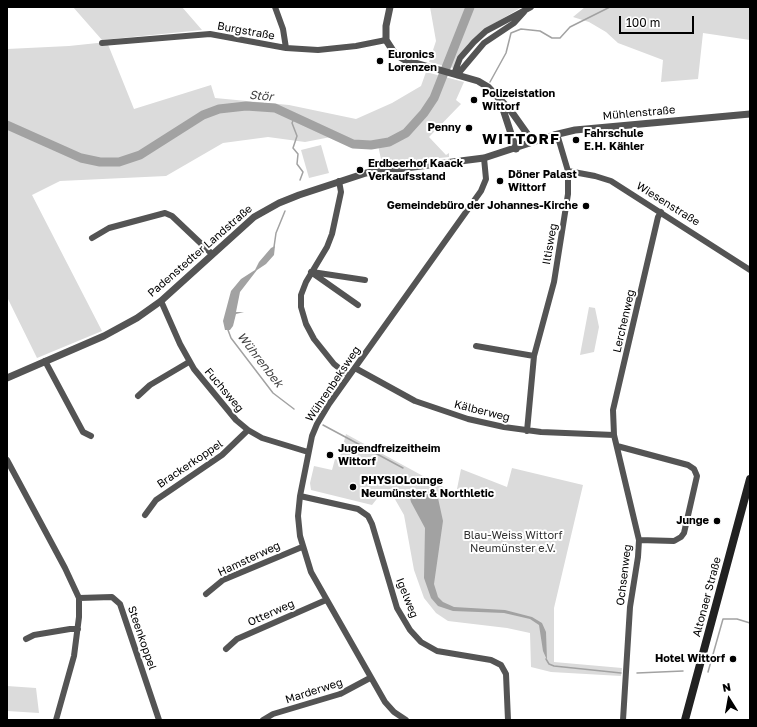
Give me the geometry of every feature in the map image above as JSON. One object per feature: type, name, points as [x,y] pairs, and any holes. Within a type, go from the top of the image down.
[{"type":"main road","name":"Altonaer Straße","points":[[685,720],[750,480]]},
{"type":"street","points":[[275,7],[283,29],[286,48]]},
{"type":"street","points":[[390,7],[386,26],[386,40],[391,51],[400,57],[478,81],[488,87],[511,111],[532,142]]},
{"type":"street","points":[[454,74],[484,43],[514,22],[528,8]]},
{"type":"street","name":"Burgstraße","points":[[102,43],[210,34],[286,48],[321,50],[386,40]]},
{"type":"street","points":[[500,98],[516,149]]},
{"type":"street","name":"Mühlenstraße","points":[[516,149],[557,134],[588,128],[750,114]]},
{"type":"street","name":"Iltisweg","points":[[527,431],[534,356],[556,273],[568,201],[568,171],[557,134]]},
{"type":"street","name":"Padenstedter Landstraße","points":[[7,378],[121,327],[161,300],[252,219],[270,207],[290,198],[366,173],[484,158],[516,149]]},
{"type":"street","name":"Wührenbeksweg","points":[[406,720],[389,708],[370,678],[311,572],[302,547],[298,516],[300,496],[308,452],[317,424],[349,376],[481,191],[486,179],[484,158]]},
{"type":"street","name":"Wiesenstraße","points":[[568,171],[595,176],[611,181],[750,270]]},
{"type":"street","points":[[339,182],[341,192],[332,234],[324,252],[311,272],[302,295],[301,307],[303,317],[314,339],[326,356],[349,376]]},
{"type":"street","name":"Lerchenweg","points":[[614,435],[613,410],[658,217],[661,212]]},
{"type":"street","points":[[92,238],[109,228],[165,213],[172,216],[212,254]]},
{"type":"street","points":[[311,272],[365,280]]},
{"type":"street","points":[[311,272],[358,305]]},
{"type":"street","name":"Fuchsweg","points":[[161,300],[189,362],[212,393],[236,420],[248,430],[270,441],[308,452]]},
{"type":"street","points":[[476,346],[534,356]]},
{"type":"street","points":[[45,361],[83,432],[91,436]]},
{"type":"street","points":[[138,396],[150,385],[189,362]]},
{"type":"street","name":"Kälberweg","points":[[355,368],[398,392],[424,404],[482,422],[527,431],[578,435],[614,435]]},
{"type":"street","name":"Brackerkoppel","points":[[145,516],[151,506],[161,496],[222,455],[248,430]]},
{"type":"street","name":"Ochsenweg","points":[[614,435],[638,540],[638,557],[630,610],[623,720]]},
{"type":"street","points":[[617,446],[688,465],[694,469],[697,476],[684,533],[681,537],[674,541],[638,540]]},
{"type":"street","points":[[7,460],[65,568],[79,598],[78,629],[74,656],[56,720]]},
{"type":"street","name":"Igelweg","points":[[300,496],[358,509],[368,516],[372,524],[397,608],[410,630],[421,642],[437,651],[491,660],[501,665],[506,674],[508,720]]},
{"type":"street","name":"Hamsterweg","points":[[206,594],[223,580],[302,547]]},
{"type":"street","name":"Steenkoppel","points":[[79,598],[112,597],[118,601],[158,720]]},
{"type":"street","name":"Otterweg","points":[[226,648],[237,639],[326,600]]},
{"type":"street","points":[[26,639],[34,635],[78,629]]},
{"type":"street","name":"Marderweg","points":[[263,720],[273,714],[340,694],[370,678]]},
{"type":"green space","points":[[73,7],[182,7],[202,30],[102,40]]},
{"type":"green space","points":[[430,7],[522,7],[485,29],[468,44],[453,68],[429,62],[436,41]]},
{"type":"green space","points":[[585,7],[750,7],[750,40],[703,33],[698,79],[661,82],[663,60],[618,43],[606,32],[589,22],[573,17]]},
{"type":"green space","points":[[107,42],[134,109],[211,85],[215,98],[289,105],[356,119],[392,103],[421,86],[426,72],[464,82],[456,100],[461,104],[429,137],[446,155],[449,153],[449,157],[382,164],[378,145],[362,146],[353,144],[336,136],[305,142],[268,137],[223,143],[166,176],[60,181],[32,195],[102,331],[37,358],[7,297],[7,49],[69,46]]},
{"type":"green space","points":[[321,145],[329,173],[309,178],[301,150]]},
{"type":"green space","points":[[589,307],[595,308],[599,327],[594,352],[580,355]]},
{"type":"green space","name":"Blau-Weiss Wittorf Neumünster e.V.","points":[[346,434],[456,494],[461,469],[507,487],[512,468],[583,485],[554,608],[554,662],[622,668],[621,676],[551,672],[531,667],[530,633],[507,628],[448,621],[436,613],[424,598],[414,570],[404,515],[392,494],[393,491],[383,497],[380,495],[372,505],[311,490],[310,483],[314,466],[332,470],[335,459],[339,460]]},
{"type":"green space","points":[[7,686],[36,688],[39,713],[7,711]]},
{"type":"shaded area","points":[[275,246],[274,255],[266,264],[257,270],[240,292],[236,312],[244,312],[236,314],[233,326],[230,330],[225,330],[223,321],[231,291],[241,279],[255,270],[259,262],[271,248]]},
{"type":"shaded area","points":[[426,490],[438,498],[443,521],[434,584],[438,597],[443,602],[454,607],[505,610],[532,617],[542,623],[546,632],[547,660],[543,651],[539,625],[530,619],[504,613],[453,611],[438,606],[431,598],[424,578],[425,528],[410,498],[414,494]]},
{"type":"waterway","name":"Stör","points":[[7,125],[81,158],[100,162],[119,162],[140,155],[203,115],[219,109],[246,106],[275,108],[353,144],[371,145],[389,142],[406,133],[424,113],[434,98],[470,7]]},
{"type":"waterway","points":[[490,82],[506,53],[511,33],[521,29],[540,31],[552,38],[560,38],[570,27],[610,7]]},
{"type":"waterway","name":"Wührenbek","points":[[295,116],[292,123],[297,136],[293,148],[298,154],[297,164],[303,172],[300,180]]},
{"type":"waterway","name":"Wührenbek","points":[[274,247],[276,233],[285,211]]},
{"type":"waterway","name":"Wührenbek","points":[[228,330],[231,338],[273,393],[294,409]]},
{"type":"waterway","name":"Wührenbek","points":[[323,425],[403,468]]},
{"type":"waterway","name":"Wührenbek","points":[[708,672],[723,619],[737,619],[750,623]]},
{"type":"waterway","name":"Wührenbek","points":[[546,659],[549,664],[554,666],[621,673]]},
{"type":"waterway","name":"Wührenbek","points":[[637,673],[683,671]]},
{"type":"place","name":"Euronics Lorenzen","points":[[380,61]]},
{"type":"place","name":"Polizeistation Wittorf","points":[[474,100]]},
{"type":"place","name":"Penny","points":[[469,128]]},
{"type":"place","name":"Fahrschule E.H. Kähler","points":[[576,140]]},
{"type":"place","name":"Erdbeerhof Kaack Verkaufsstand","points":[[360,170]]},
{"type":"place","name":"Döner Palast Wittorf","points":[[500,181]]},
{"type":"place","name":"Gemeindebüro der Johannes-Kirche","points":[[586,206]]},
{"type":"place","name":"Jugendfreizeitheim Wittorf","points":[[330,455]]},
{"type":"place","name":"PHYSIOLounge Neumünster & Northletic","points":[[353,487]]},
{"type":"place","name":"Junge","points":[[717,521]]},
{"type":"place","name":"Hotel Wittorf","points":[[733,659]]},
{"type":"district","name":"WITTORF","points":[[521,139]]}]
